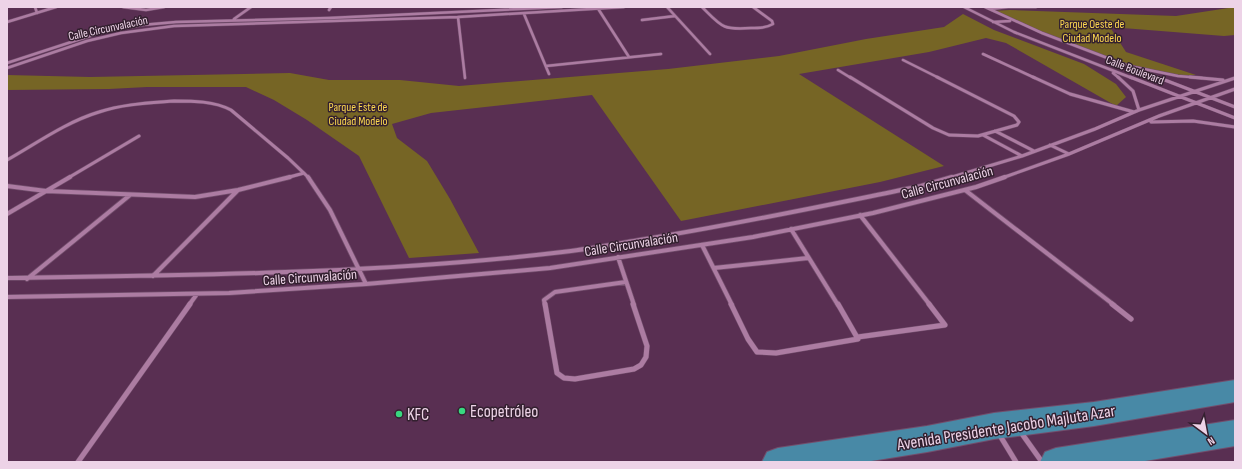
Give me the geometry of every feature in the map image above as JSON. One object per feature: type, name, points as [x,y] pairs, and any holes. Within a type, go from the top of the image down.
[{"type":"main road","name":"Avenida Presidente Jacobo Majluta Azar","points":[[778,462],[927,439],[1004,425],[1094,414],[1235,391]]},
{"type":"main road","points":[[1056,462],[1235,433]]},
{"type":"street","points":[[35,7],[37,13]]},
{"type":"street","points":[[7,22],[56,7]]},
{"type":"street","points":[[123,7],[146,10],[164,7]]},
{"type":"street","points":[[227,24],[251,7]]},
{"type":"street","name":"Calle Circunvalación","points":[[7,63],[81,38],[121,29],[176,22],[562,7]]},
{"type":"street","name":"Calle Circunvalación","points":[[7,68],[88,41],[121,33],[174,26],[458,17],[624,7]]},
{"type":"street","points":[[667,7],[710,54]]},
{"type":"street","points":[[702,7],[727,29],[735,30],[765,27],[773,24],[753,7]]},
{"type":"street","name":"Calle Boulevard","points":[[964,7],[993,22],[1108,69],[1235,118]]},
{"type":"street","name":"Calle Boulevard","points":[[985,7],[1012,21],[1235,107]]},
{"type":"street","points":[[990,10],[1008,7],[1036,7]]},
{"type":"street","points":[[597,8],[629,57]]},
{"type":"street","points":[[524,14],[549,74]]},
{"type":"street","points":[[642,20],[674,16]]},
{"type":"street","points":[[458,17],[465,78]]},
{"type":"street","points":[[993,22],[1012,21]]},
{"type":"street","points":[[546,66],[661,54]]},
{"type":"street","points":[[983,54],[1070,94],[1134,112]]},
{"type":"street","points":[[838,70],[933,128],[949,135],[982,135],[1017,125],[1019,122],[1014,116],[903,60]]},
{"type":"street","points":[[1121,64],[1178,76],[1225,80]]},
{"type":"street","points":[[1108,69],[1124,81],[1133,91],[1139,110]]},
{"type":"street","name":"Calle Circunvalación","points":[[7,278],[26,279],[323,271],[460,262],[572,251],[709,229],[921,186],[1022,156],[1095,129],[1139,110],[1225,80],[1235,78]]},
{"type":"street","name":"Calle Circunvalación","points":[[7,297],[197,294],[366,284],[550,268],[702,245],[860,215],[965,190],[1069,154],[1148,122],[1159,116],[1235,89]]},
{"type":"street","points":[[7,160],[83,118],[99,112],[131,105],[206,102],[221,106],[234,112],[304,173],[317,188],[332,212],[356,268],[366,284]]},
{"type":"street","points":[[1148,122],[1168,120],[1214,122],[1235,127]]},
{"type":"street","points":[[995,131],[1034,151]]},
{"type":"street","points":[[982,135],[1022,156]]},
{"type":"street","points":[[7,214],[139,136]]},
{"type":"street","points":[[1050,145],[1069,154]]},
{"type":"street","points":[[7,186],[46,191],[195,197],[238,190],[304,173]]},
{"type":"street","points":[[153,276],[229,197],[238,190]]},
{"type":"street","points":[[965,190],[1131,319]]},
{"type":"street","points":[[26,279],[130,195]]},
{"type":"street","points":[[702,245],[748,339],[757,352],[776,353],[855,340],[858,337],[945,325],[860,215]]},
{"type":"street","points":[[791,229],[858,337]]},
{"type":"street","points":[[618,257],[647,346],[648,357],[642,366],[634,369],[575,379],[564,378],[557,372],[544,300],[555,292],[626,282]]},
{"type":"street","points":[[714,268],[808,258]]},
{"type":"street","points":[[78,462],[197,294]]},
{"type":"street","points":[[1004,425],[1016,462]]},
{"type":"street","points":[[1004,425],[1042,462]]},
{"type":"green space","name":"Parque Oeste de Ciudad Modelo","points":[[1235,7],[1235,35],[1224,36],[1110,27],[1126,52],[1196,75],[1172,75],[1146,69],[1101,55],[992,11],[1010,10],[1176,16]]},
{"type":"green space","name":"Parque Este de Ciudad Modelo","points":[[963,14],[994,30],[1084,64],[1116,84],[1126,97],[1116,106],[1006,43],[986,38],[929,52],[799,74],[944,166],[880,182],[681,221],[592,95],[431,113],[392,124],[397,138],[427,161],[450,199],[479,253],[409,258],[359,156],[307,120],[274,100],[246,87],[147,87],[7,90],[7,75],[90,77],[290,73],[329,80],[400,80],[459,86],[668,69],[779,56],[866,39],[944,27]]},
{"type":"place","name":"Ecopetróleo","points":[[462,411]]},
{"type":"place","name":"KFC","points":[[399,414]]}]
